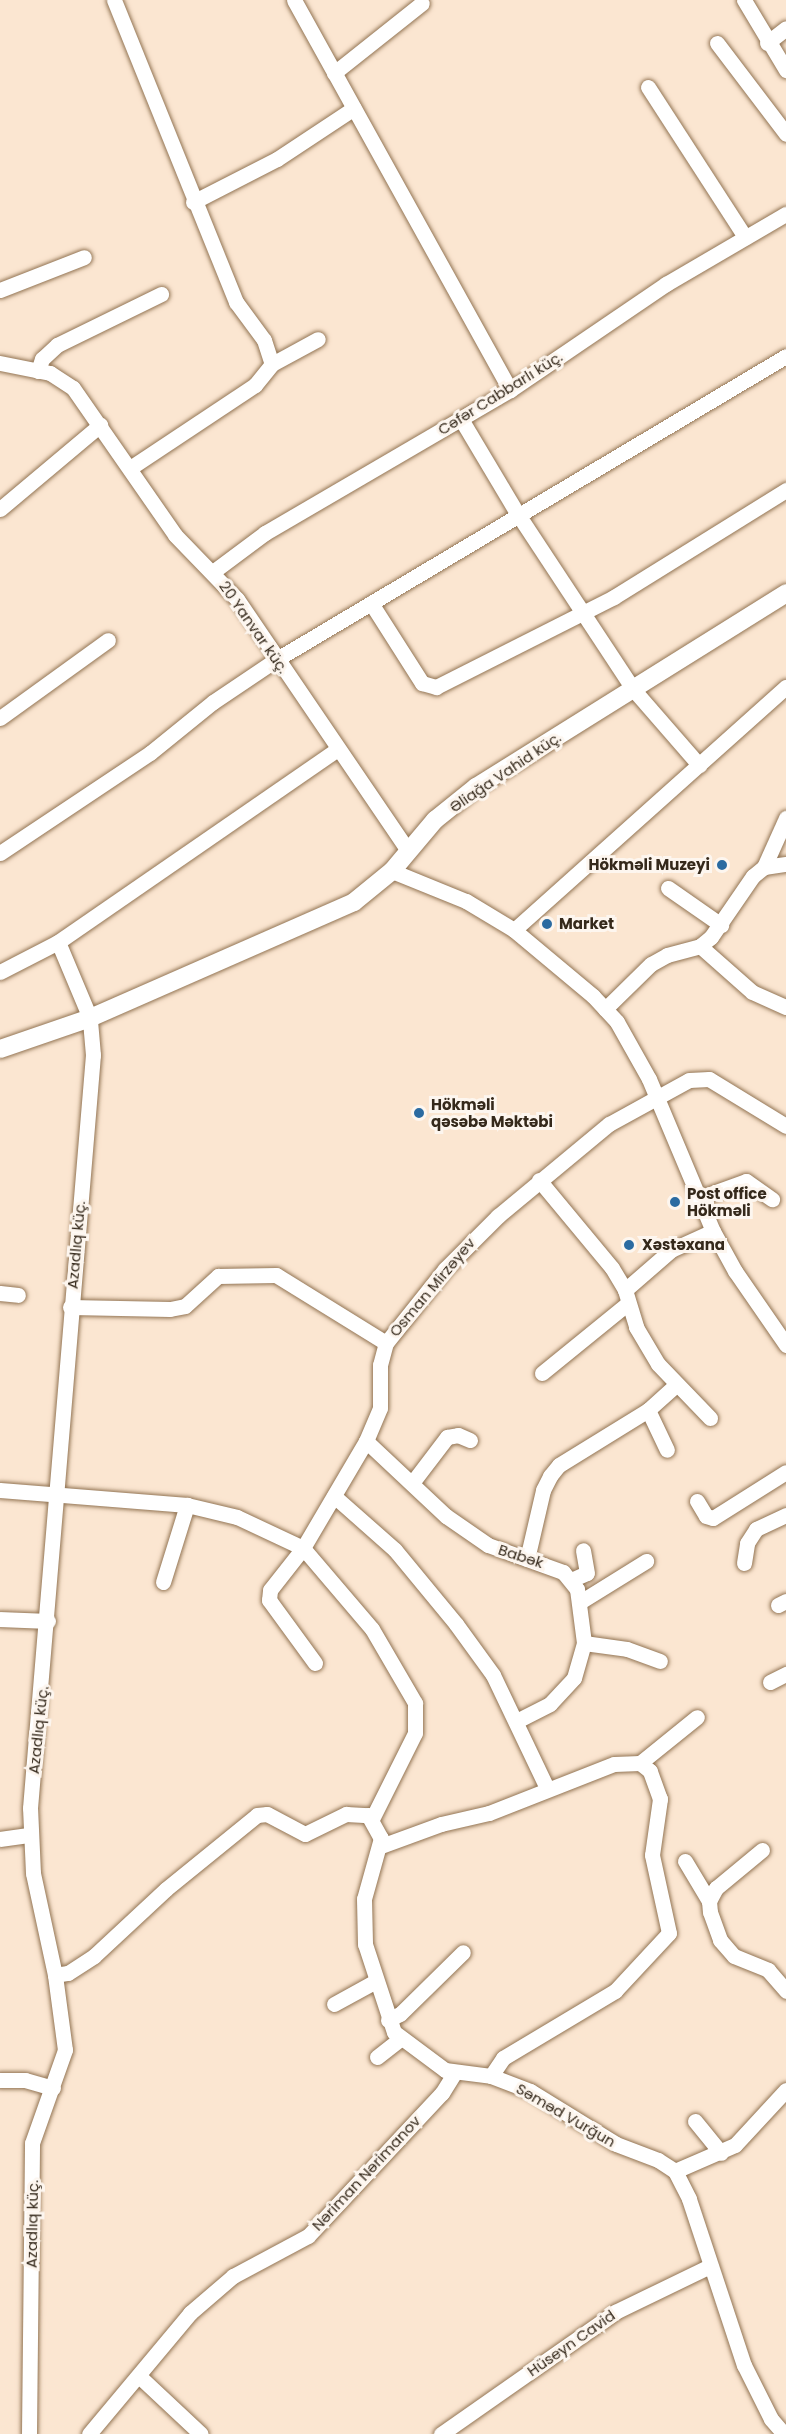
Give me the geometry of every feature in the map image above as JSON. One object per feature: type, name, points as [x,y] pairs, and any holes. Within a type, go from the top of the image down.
[{"type":"street","points":[[114,0],[193,202],[236,302],[264,340],[272,364]]},
{"type":"street","points":[[294,0],[510,390]]},
{"type":"street","points":[[744,0],[767,44],[786,70]]},
{"type":"street","points":[[334,73],[422,3]]},
{"type":"street","points":[[767,44],[786,28]]},
{"type":"street","points":[[717,43],[786,134]]},
{"type":"street","points":[[648,87],[745,237]]},
{"type":"street","points":[[193,202],[277,159],[354,108]]},
{"type":"street","name":"Cəfər Cabbarlı küç.","points":[[214,571],[265,533],[510,390],[640,301],[786,214]]},
{"type":"street","points":[[0,290],[84,257]]},
{"type":"street","points":[[38,371],[42,359],[57,345],[161,294]]},
{"type":"street","points":[[130,468],[255,386],[272,364],[318,339]]},
{"type":"street","points":[[0,853],[150,753],[213,702],[277,658],[517,513],[786,356]]},
{"type":"street","name":"20 Yanvar küç.","points":[[0,363],[38,371],[73,388],[180,541],[214,571],[277,658],[408,851]]},
{"type":"street","points":[[461,419],[517,513],[633,690],[699,765]]},
{"type":"street","points":[[0,509],[100,425]]},
{"type":"street","points":[[371,603],[426,687],[436,687],[692,552],[786,490]]},
{"type":"street","name":"Əliağa Vahid küç.","points":[[0,1049],[90,1018],[327,916],[367,894],[392,871],[435,820],[476,787],[786,593]]},
{"type":"street","points":[[0,718],[108,640]]},
{"type":"street","points":[[514,930],[786,687]]},
{"type":"street","points":[[0,972],[58,942],[338,749]]},
{"type":"street","points":[[605,1009],[651,964],[667,955],[700,946],[721,925],[753,876],[764,867],[786,818]]},
{"type":"street","points":[[764,867],[786,864]]},
{"type":"street","points":[[392,871],[466,901],[514,930],[605,1009],[628,1039],[656,1095],[713,1231],[735,1271],[786,1346]]},
{"type":"street","points":[[668,888],[721,925]]},
{"type":"street","name":"Azadlıq küç.","points":[[29,2434],[32,2143],[65,2050],[55,1975],[38,1904],[30,1835],[59,1493],[70,1307],[93,1055],[90,1018],[58,942]]},
{"type":"street","points":[[700,946],[752,992],[786,1007]]},
{"type":"street","name":"Osman Mirzəyev","points":[[315,1664],[269,1600],[270,1590],[303,1548],[366,1441],[380,1408],[380,1365],[386,1343],[473,1237],[609,1124],[656,1095],[689,1080],[709,1079],[786,1126]]},
{"type":"street","points":[[539,1180],[594,1244],[626,1296],[658,1364],[710,1418]]},
{"type":"street","points":[[699,1198],[746,1181],[772,1199]]},
{"type":"street","points":[[542,1373],[626,1296],[671,1250],[713,1231]]},
{"type":"street","points":[[70,1307],[170,1308],[184,1306],[218,1276],[276,1275],[386,1343]]},
{"type":"street","points":[[0,1293],[18,1295]]},
{"type":"street","points":[[527,1559],[543,1490],[550,1476],[560,1465],[648,1410],[676,1385]]},
{"type":"street","points":[[648,1410],[667,1450]]},
{"type":"street","points":[[412,1483],[447,1437],[458,1435],[470,1440]]},
{"type":"street","name":"Babək","points":[[366,1441],[446,1516],[488,1545],[548,1564],[571,1580]]},
{"type":"street","points":[[697,1501],[706,1516],[713,1518],[786,1472]]},
{"type":"street","points":[[0,1490],[187,1505],[237,1517],[303,1548],[372,1629],[415,1703],[416,1733],[372,1819]]},
{"type":"street","points":[[334,1496],[395,1550],[450,1616],[493,1675],[517,1721],[547,1788]]},
{"type":"street","points":[[163,1582],[187,1505]]},
{"type":"street","points":[[744,1563],[747,1543],[756,1529],[786,1515]]},
{"type":"street","points":[[517,1721],[563,1694],[574,1678],[584,1644],[580,1602],[571,1580],[587,1573],[584,1550]]},
{"type":"street","points":[[580,1602],[646,1561]]},
{"type":"street","points":[[0,1619],[48,1621]]},
{"type":"street","points":[[584,1644],[627,1649],[660,1661]]},
{"type":"street","points":[[770,1682],[786,1674]]},
{"type":"street","points":[[55,1975],[68,1974],[94,1956],[166,1889],[257,1815],[267,1814],[305,1834],[354,1812],[372,1819],[379,1830],[381,1846],[441,1824],[489,1813],[547,1788],[614,1764],[640,1763],[697,1717]]},
{"type":"street","points":[[491,2076],[503,2058],[615,1991],[669,1933],[652,1855],[660,1799],[650,1771],[640,1763]]},
{"type":"street","points":[[0,1839],[30,1835]]},
{"type":"street","name":"Səməd Vurğun","points":[[381,1846],[363,1912],[374,1982],[388,2020],[399,2040],[454,2074],[491,2076],[530,2091],[616,2144],[658,2160],[675,2171]]},
{"type":"street","points":[[709,1901],[723,1881],[762,1850]]},
{"type":"street","points":[[685,1861],[709,1901],[720,1940],[734,1956],[768,1970],[786,1990]]},
{"type":"street","points":[[388,2020],[400,2014],[463,1952]]},
{"type":"street","points":[[334,2004],[374,1982]]},
{"type":"street","points":[[377,2057],[399,2040]]},
{"type":"street","name":"Nəriman Nərimanov","points":[[89,2434],[140,2377],[167,2340],[213,2291],[317,2227],[442,2093],[454,2074]]},
{"type":"street","points":[[0,2080],[25,2080],[53,2088]]},
{"type":"street","points":[[784,2434],[766,2412],[744,2365],[689,2199],[675,2171],[721,2153],[745,2137],[786,2090]]},
{"type":"street","points":[[696,2121],[721,2153]]},
{"type":"street","name":"Hüseyn Cavid","points":[[441,2434],[615,2312],[710,2266]]},
{"type":"street","points":[[140,2377],[201,2434]]},
{"type":"place","name":"Hökməli Muzeyi","points":[[722,865]]},
{"type":"place","name":"Market","points":[[547,924]]},
{"type":"place","name":"Hökməli qəsəbə Məktəbi","points":[[419,1113]]},
{"type":"place","name":"Post office Hökməli","points":[[675,1202]]},
{"type":"place","name":"Xəstəxana","points":[[629,1245]]}]
